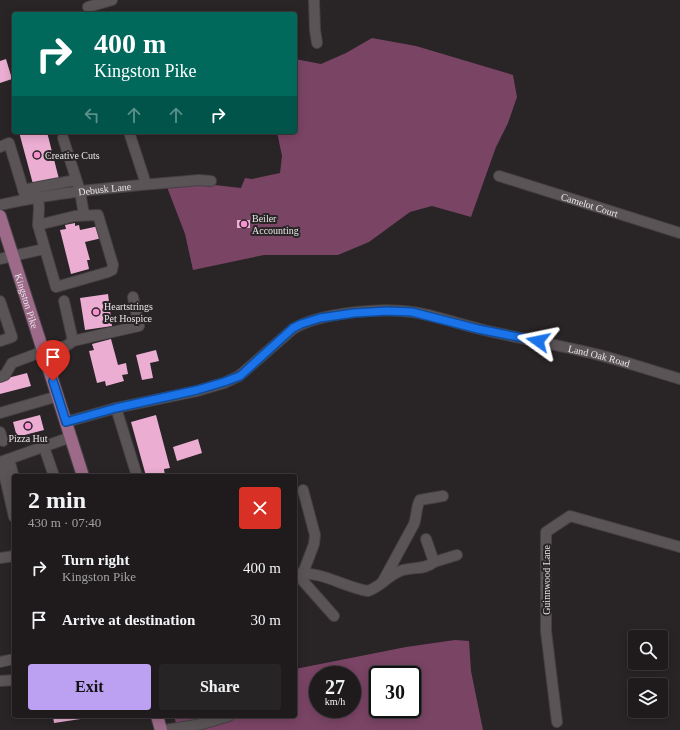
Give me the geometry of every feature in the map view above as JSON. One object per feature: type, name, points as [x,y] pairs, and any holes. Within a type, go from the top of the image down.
[{"type":"main road","name":"Kingston Pike","points":[[0,216],[82,474]]},
{"type":"main road","points":[[158,718],[161,730]]},
{"type":"street","points":[[88,7],[112,0]]},
{"type":"street","points":[[314,0],[317,44]]},
{"type":"street","points":[[130,134],[146,184]]},
{"type":"street","points":[[62,138],[80,191],[84,216]]},
{"type":"street","points":[[0,147],[9,143],[25,194],[76,180]]},
{"type":"street","name":"Camelot Court","points":[[499,176],[680,233]]},
{"type":"street","name":"Debusk Lane","points":[[0,204],[25,194],[38,196],[146,184],[199,180],[211,181]]},
{"type":"street","points":[[38,196],[38,225],[56,287],[112,270],[113,266],[98,215],[75,216],[38,225]]},
{"type":"street","points":[[0,259],[44,249]]},
{"type":"street","points":[[0,377],[5,375],[12,363],[44,351],[66,346],[74,341],[139,326],[133,297]]},
{"type":"street","points":[[64,301],[74,341]]},
{"type":"street","points":[[0,302],[12,337],[0,341]]},
{"type":"street","name":"Land Oak Road","points":[[66,422],[116,408],[197,390],[240,376],[293,328],[320,318],[354,313],[387,311],[412,312],[478,329],[579,350],[680,379]]},
{"type":"street","points":[[0,413],[58,396]]},
{"type":"street","points":[[116,408],[136,474]]},
{"type":"street","points":[[12,474],[5,460],[71,437]]},
{"type":"street","points":[[44,447],[53,474]]},
{"type":"street","points":[[0,466],[4,473],[12,508]]},
{"type":"street","points":[[299,574],[314,544],[315,535],[303,490]]},
{"type":"street","points":[[383,583],[390,566],[414,524],[417,516],[418,502],[420,500],[443,496]]},
{"type":"street","name":"Guinnwood Lane","points":[[557,722],[546,631],[546,532],[570,516],[680,547]]},
{"type":"street","points":[[426,539],[434,562]]},
{"type":"street","points":[[1,555],[12,556]]},
{"type":"street","points":[[299,574],[319,575],[368,591],[374,589],[397,572],[411,568],[426,568],[434,562],[457,555]]},
{"type":"street","points":[[299,574],[306,585],[334,616]]},
{"type":"street","points":[[0,662],[12,659]]},
{"type":"street","points":[[0,681],[12,680]]},
{"type":"street","points":[[165,730],[202,724],[222,718]]},
{"type":"shaded area","points":[[372,38],[416,46],[513,75],[517,97],[508,123],[496,147],[471,217],[432,206],[410,212],[369,242],[338,255],[264,255],[193,270],[185,234],[167,187],[206,184],[241,188],[245,178],[252,179],[280,173],[282,156],[277,134],[297,134],[297,59],[321,64],[346,53]]},
{"type":"shaded area","points":[[455,640],[469,641],[471,671],[483,730],[178,730],[175,718],[297,718],[297,669],[309,666],[309,718],[361,718],[361,666],[310,666],[406,647]]},
{"type":"building","points":[[6,59],[12,79],[0,83],[0,61]]},
{"type":"building","points":[[20,134],[48,134],[59,179],[33,184]]},
{"type":"building","name":"Beiler Accounting","points":[[237,220],[250,220],[250,228],[237,228]]},
{"type":"building","points":[[75,223],[75,226],[79,225],[80,230],[99,226],[102,238],[85,242],[90,260],[87,260],[89,269],[71,274],[60,230],[66,229],[65,225]]},
{"type":"building","name":"Heartstrings Pet Hospice","points":[[108,294],[112,326],[85,330],[80,298]]},
{"type":"building","points":[[111,339],[118,365],[126,363],[128,374],[122,375],[124,381],[106,386],[105,381],[97,383],[89,351],[94,350],[92,344]]},
{"type":"building","points":[[156,350],[159,361],[150,363],[153,378],[142,380],[136,355]]},
{"type":"building","points":[[27,373],[31,386],[0,394],[0,380]]},
{"type":"building","name":"Pizza Hut","points":[[40,415],[44,430],[17,437],[13,422]]},
{"type":"building","points":[[156,415],[170,468],[164,469],[165,474],[145,474],[131,422]]},
{"type":"building","points":[[198,439],[202,453],[177,461],[173,447]]},
{"type":"building","points":[[53,718],[87,718],[54,723]]},
{"type":"place","name":"Creative Cuts","points":[[37,155]]},
{"type":"place","name":"Beiler Accounting","points":[[244,224]]},
{"type":"place","name":"Heartstrings Pet Hospice","points":[[96,312]]},
{"type":"place","name":"Pizza Hut","points":[[28,426]]},
{"type":"route","points":[[53,381],[66,422],[116,408],[197,390],[240,376],[293,328],[320,318],[354,313],[387,311],[412,312],[478,329],[538,341]]}]
